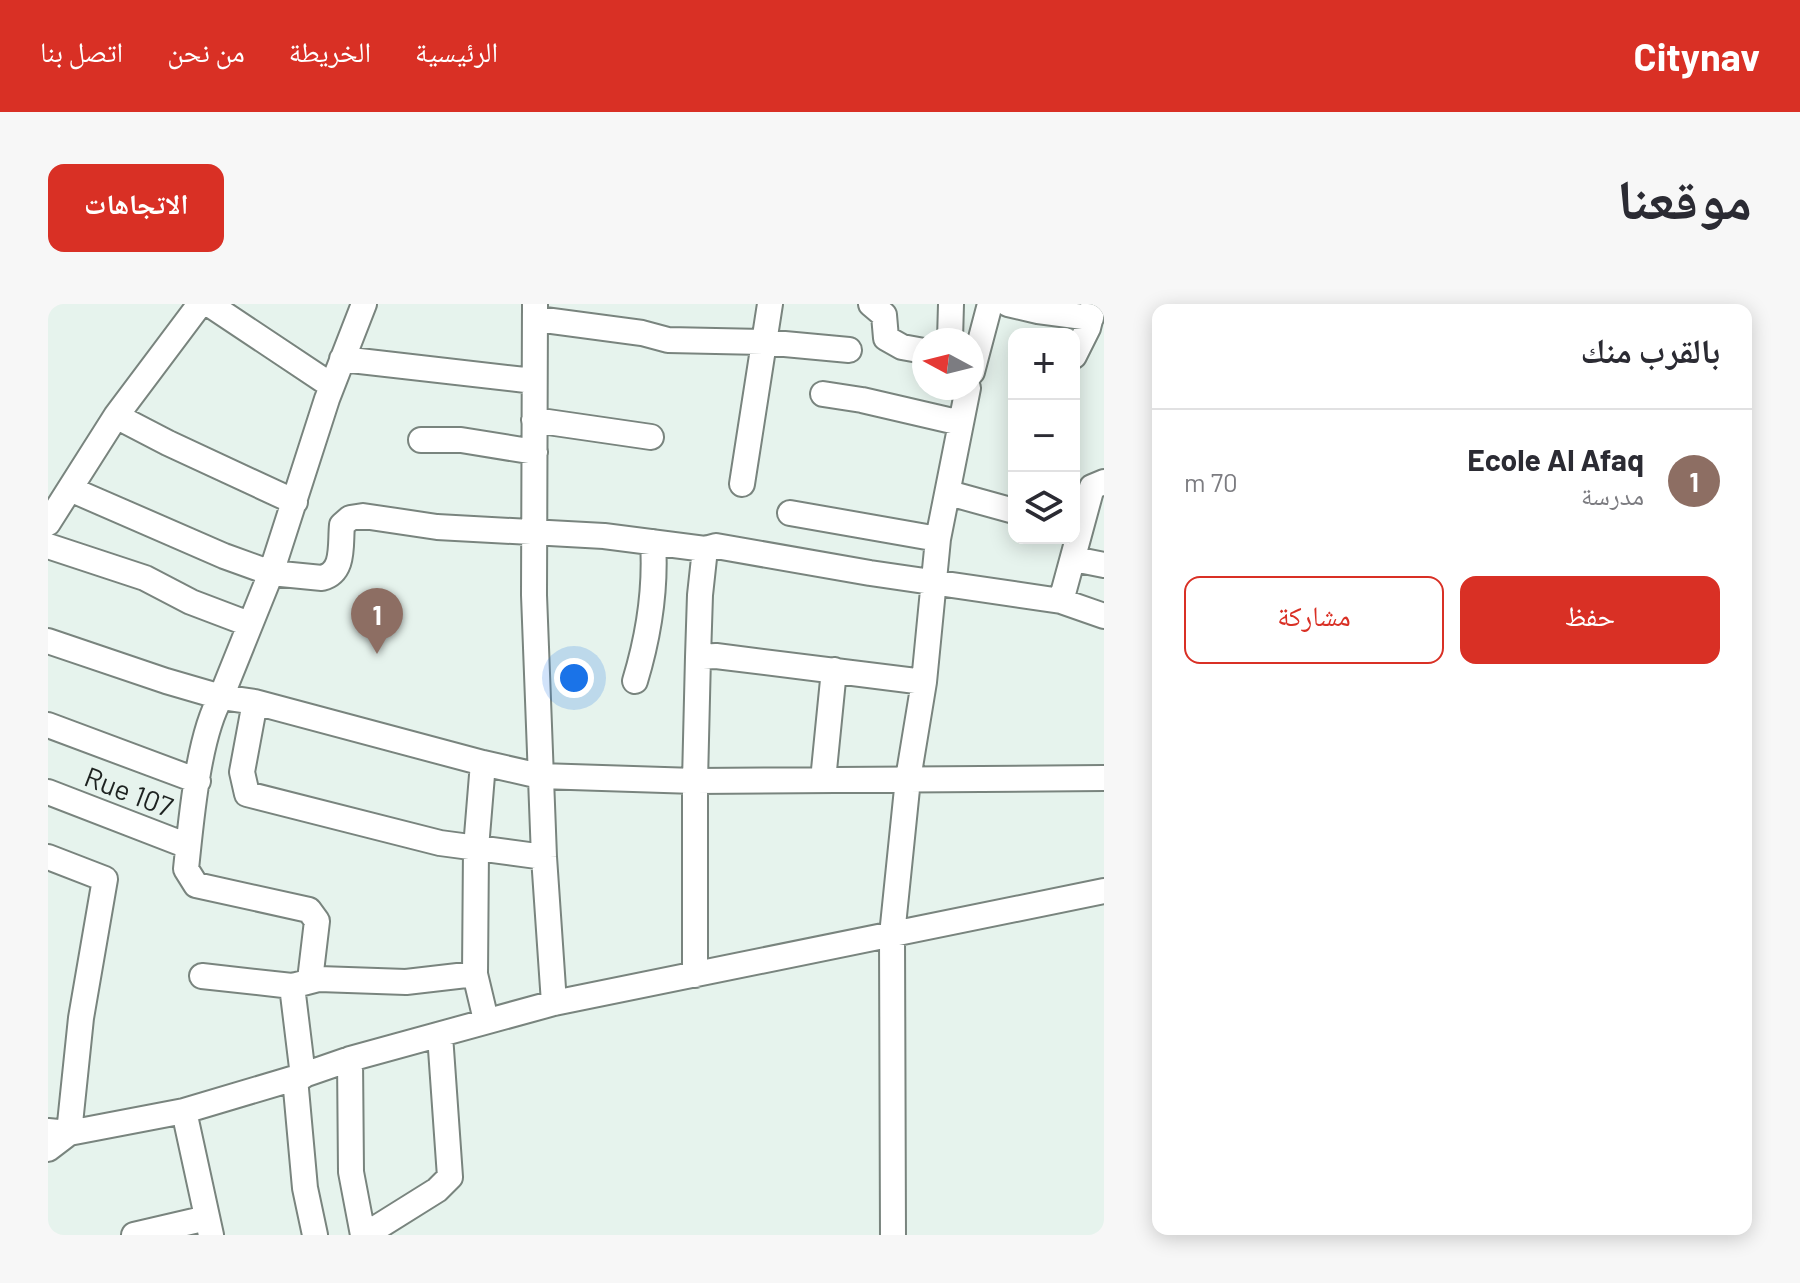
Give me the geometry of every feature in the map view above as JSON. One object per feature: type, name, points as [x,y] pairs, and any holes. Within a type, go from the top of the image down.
[{"type":"street","points":[[48,523],[116,416],[200,304]]},
{"type":"street","points":[[209,304],[332,386]]},
{"type":"street","points":[[315,1235],[305,1188],[299,1077],[301,983],[317,921],[309,910],[196,885],[186,869],[211,714],[221,697],[271,573],[332,386],[364,304]]},
{"type":"street","points":[[742,484],[770,304]]},
{"type":"street","points":[[871,304],[884,315],[886,338],[912,349]]},
{"type":"street","points":[[950,328],[951,304]]},
{"type":"street","points":[[983,328],[990,304]]},
{"type":"street","points":[[1008,304],[1050,313],[1092,311],[1080,341]]},
{"type":"street","points":[[554,1003],[540,776],[533,532],[536,312],[668,340],[763,342],[849,350]]},
{"type":"street","points":[[342,359],[534,381]]},
{"type":"street","points":[[823,394],[961,423]]},
{"type":"street","points":[[892,1232],[892,935],[908,779],[924,682],[938,539],[966,400]]},
{"type":"street","points":[[116,416],[295,502]]},
{"type":"street","points":[[534,420],[651,437]]},
{"type":"street","points":[[421,440],[461,440],[535,452]]},
{"type":"street","points":[[1080,519],[1092,487],[1104,482]]},
{"type":"street","points":[[70,489],[224,556],[271,573],[322,578],[330,576],[339,565],[342,525],[350,518],[363,516],[437,527],[533,532],[705,549],[716,546],[1061,601],[1104,616]]},
{"type":"street","points":[[949,493],[1008,509]]},
{"type":"street","points":[[790,513],[938,539]]},
{"type":"street","points":[[635,681],[646,639],[654,562],[653,542]]},
{"type":"street","points":[[1061,601],[1075,544]]},
{"type":"street","points":[[48,546],[145,578],[191,602],[249,624]]},
{"type":"street","points":[[695,975],[695,781],[705,549]]},
{"type":"street","points":[[1074,559],[1104,565]]},
{"type":"street","points":[[48,641],[221,697],[255,702],[540,776],[695,781],[1104,778]]},
{"type":"street","points":[[698,657],[716,656],[924,682]]},
{"type":"street","points":[[823,780],[834,670]]},
{"type":"street","points":[[255,702],[242,772],[247,794],[440,843],[544,857]]},
{"type":"street","points":[[48,725],[198,781]]},
{"type":"street","points":[[483,763],[476,848],[475,974],[486,1020]]},
{"type":"street","name":"Rue 107","points":[[48,792],[188,846]]},
{"type":"street","points":[[48,857],[105,879],[58,1132],[48,1149]]},
{"type":"street","points":[[58,1132],[184,1111],[350,1059],[554,1003],[1104,891]]},
{"type":"street","points":[[202,976],[301,983],[351,979],[406,982],[475,974]]},
{"type":"street","points":[[350,1059],[351,1172],[364,1235],[437,1190],[450,1177],[440,1035]]},
{"type":"street","points":[[134,1235],[209,1226],[184,1111]]},
{"type":"place","name":"Ecole Al Afaq","points":[[377,654]]}]
